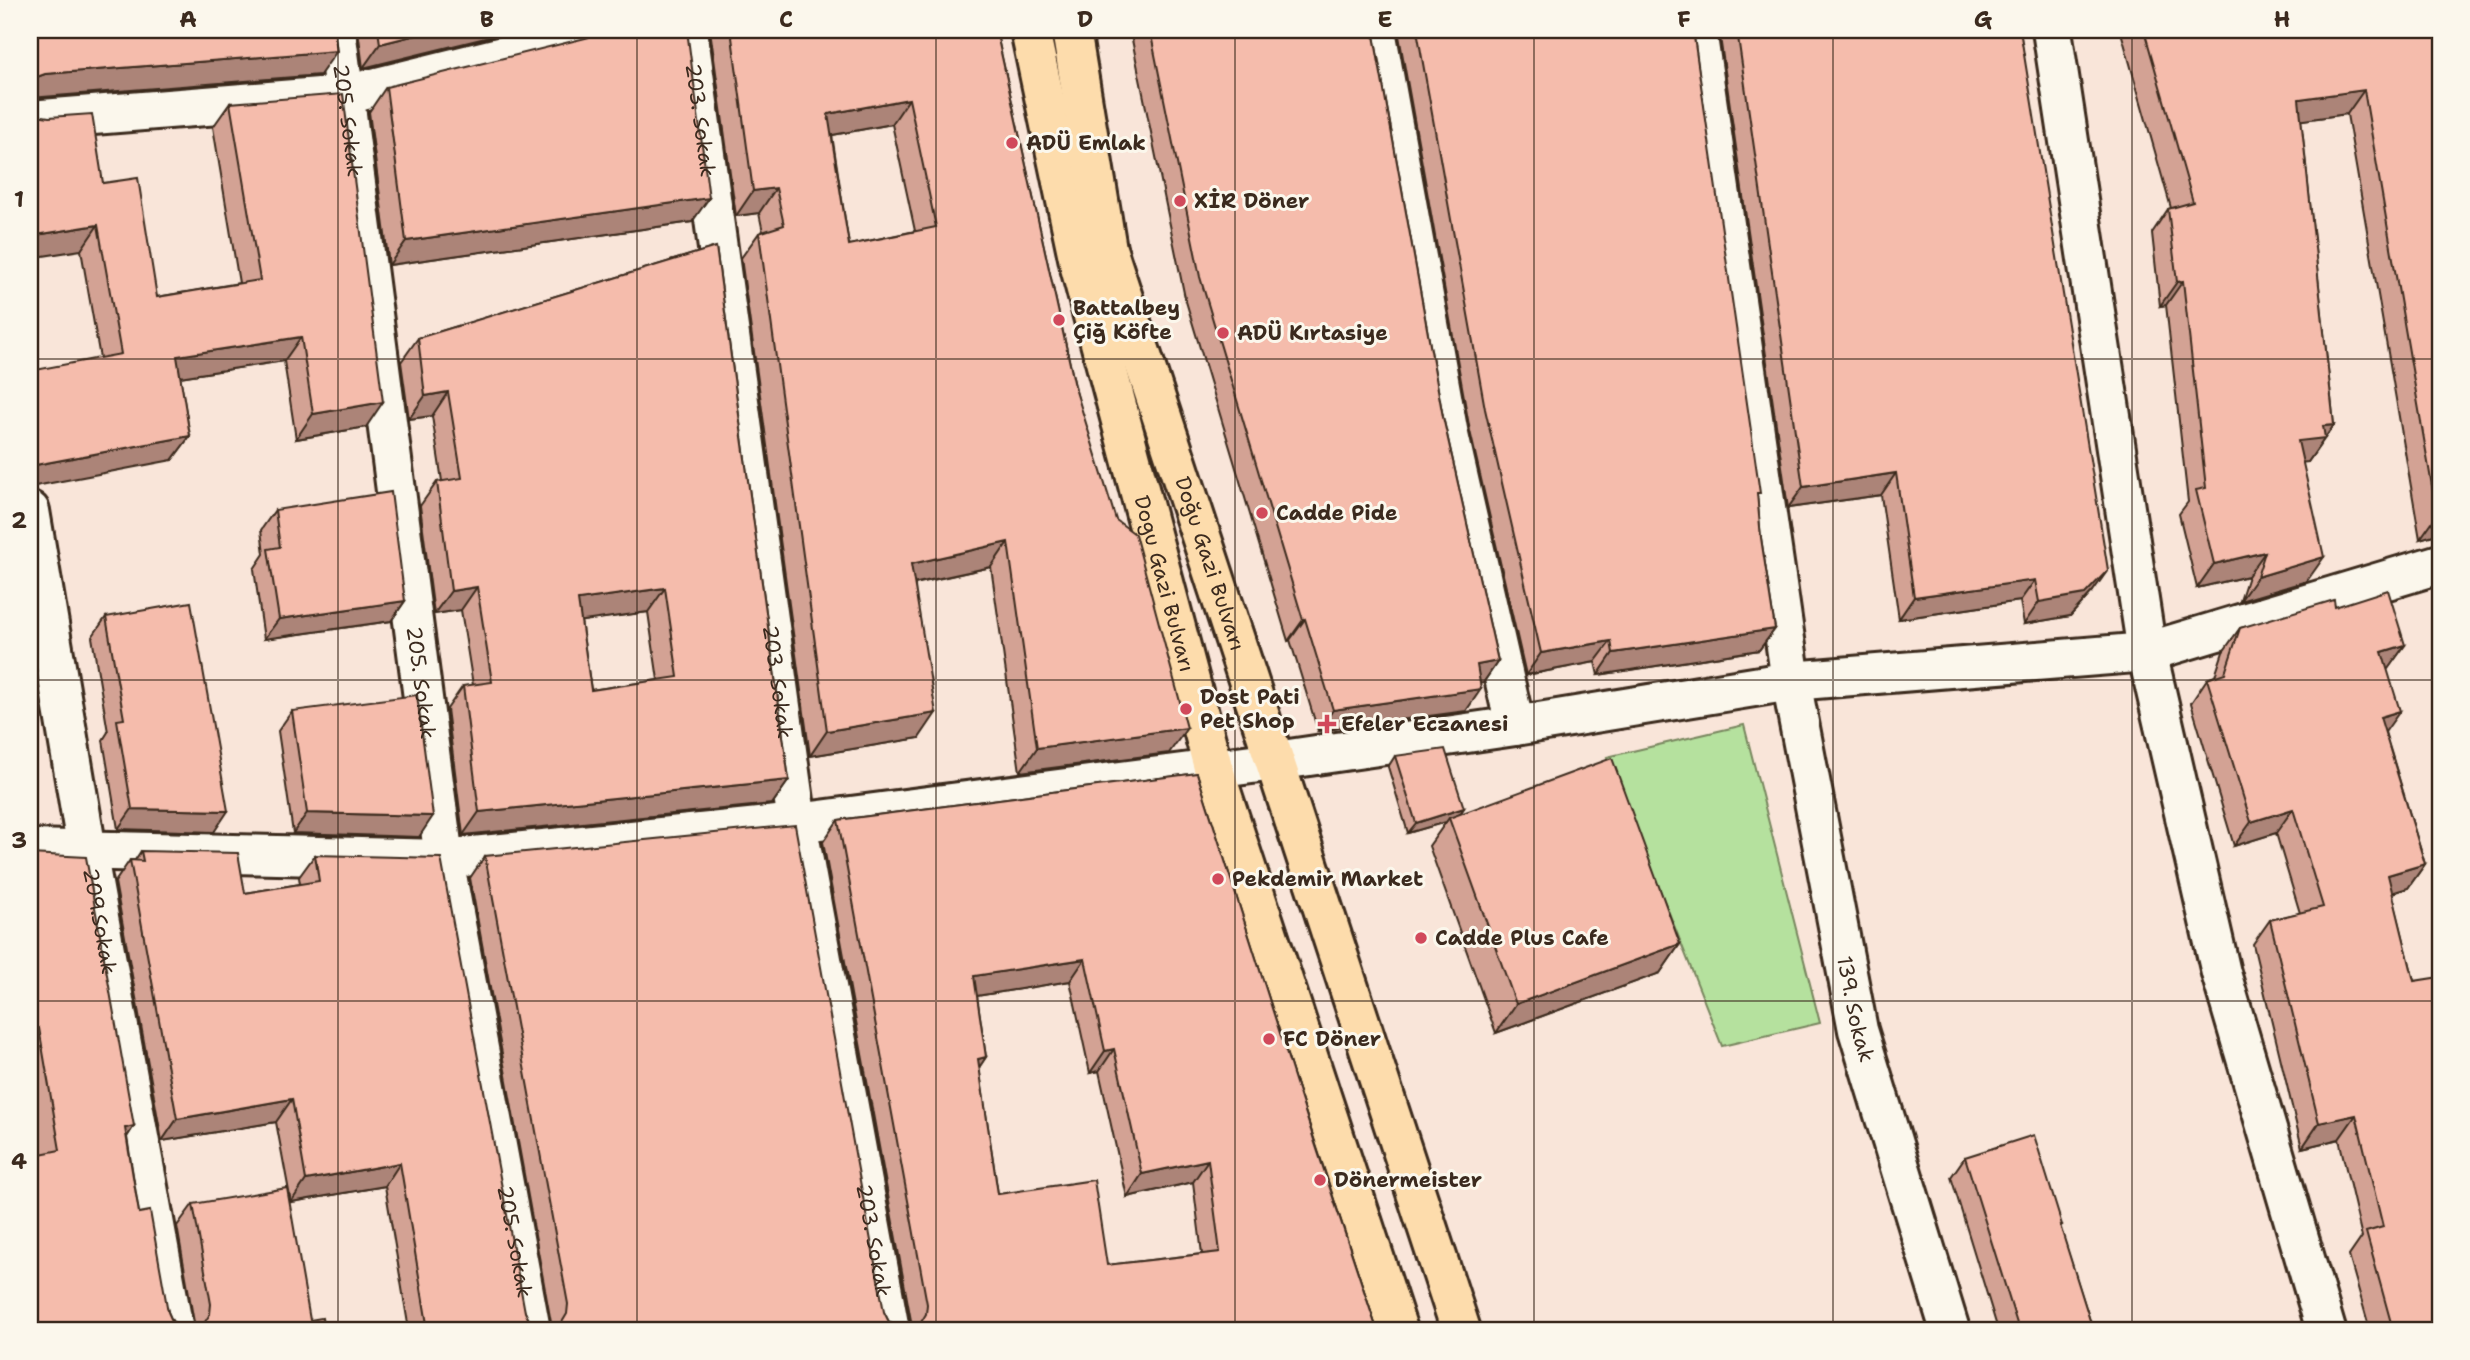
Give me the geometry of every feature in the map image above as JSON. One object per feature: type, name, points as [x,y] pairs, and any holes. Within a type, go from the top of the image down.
[{"type":"main road","name":"Dogu Gazi Bulvarı","points":[[1030,30],[1080,267],[1213,767],[1398,1330]]},
{"type":"main road","name":"Doğu Gazi Bulvarı","points":[[1071,30],[1107,249],[1461,1330]]},
{"type":"street","name":"205. Sokak","points":[[336,30],[443,859],[531,1330]]},
{"type":"street","points":[[30,120],[345,95],[608,30]]},
{"type":"street","name":"203. Sokak","points":[[688,30],[797,823],[890,1330]]},
{"type":"street","points":[[1376,30],[1448,435],[1515,726]]},
{"type":"street","name":"139. Sokak","points":[[1697,30],[1791,681],[1858,1030],[1950,1330]]},
{"type":"street","points":[[2052,30],[2147,652],[2221,973],[2326,1330]]},
{"type":"street","name":"209.Sokak","points":[[30,512],[87,851],[174,1330]]},
{"type":"street","points":[[30,849],[443,859],[797,823],[1275,761],[1515,726],[1791,681],[2147,652],[2440,564]]},
{"type":"green space","points":[[1744,725],[1820,1023],[1722,1046],[1607,757]]},
{"type":"building","points":[[30,30],[334,30],[337,51],[45,74],[34,78],[30,84]]},
{"type":"building","points":[[378,30],[436,30],[380,44]]},
{"type":"building","points":[[618,30],[687,30],[709,198],[406,241],[386,87]]},
{"type":"building","points":[[731,30],[996,30],[1076,391],[1116,520],[1135,534],[1187,728],[1037,748],[1008,542],[911,564],[936,713],[827,731],[759,233],[784,225],[776,188],[753,191]],"holes":[[[909,99],[936,227],[849,245],[828,114]]]},
{"type":"building","points":[[1150,30],[1373,30],[1443,417],[1498,661],[1477,665],[1481,689],[1333,710],[1305,619],[1303,620],[1200,277]]},
{"type":"building","points":[[1417,30],[1693,30],[1760,493],[1757,493],[1761,538],[1775,629],[1613,653],[1611,641],[1541,653],[1485,409]]},
{"type":"building","points":[[1737,30],[2020,30],[2108,570],[2085,594],[2039,602],[2035,580],[1914,597],[1896,473],[1803,487]]},
{"type":"building","points":[[2144,30],[2440,30],[2440,514],[2437,515],[2364,90],[2299,99],[2334,425],[2323,426],[2325,438],[2298,441],[2324,557],[2257,577],[2265,552],[2214,564],[2196,490],[2206,488],[2183,281],[2177,282],[2168,209],[2193,202]]},
{"type":"building","points":[[343,94],[383,402],[313,414],[301,337],[177,356],[190,436],[30,466],[30,371],[121,354],[98,225],[30,236],[30,109],[37,115],[49,117],[92,114],[103,183],[138,178],[157,297],[260,280],[230,103]]},
{"type":"building","points":[[716,247],[789,780],[479,812],[463,686],[492,682],[477,587],[451,591],[437,482],[462,478],[448,392],[425,396],[418,338]],"holes":[[[665,588],[678,677],[591,690],[578,600]]]},
{"type":"building","points":[[391,492],[405,601],[279,619],[268,549],[280,547],[275,510]]},
{"type":"building","points":[[2388,590],[2405,645],[2382,652],[2400,711],[2380,717],[2425,864],[2388,875],[2414,981],[2440,977],[2440,1330],[2393,1330],[2366,1232],[2383,1227],[2356,1115],[2319,1123],[2270,920],[2323,907],[2293,809],[2251,822],[2207,679],[2225,673],[2240,628],[2334,600],[2335,607]]},
{"type":"building","points":[[191,602],[228,811],[132,809],[117,720],[124,719],[106,617]]},
{"type":"building","points":[[417,695],[433,816],[307,813],[292,711]]},
{"type":"building","points":[[1445,749],[1464,808],[1416,823],[1395,756]]},
{"type":"building","points":[[1612,758],[1680,944],[1516,1004],[1449,818]]},
{"type":"building","points":[[1197,773],[1377,1330],[428,1330],[400,1163],[306,1180],[292,1099],[177,1119],[130,860],[143,861],[141,851],[238,853],[245,893],[319,881],[315,855],[441,858],[525,1312],[530,1322],[540,1329],[550,1329],[561,1324],[567,1314],[568,1304],[485,856],[795,825],[884,1312],[889,1322],[899,1329],[909,1329],[920,1324],[926,1314],[927,1304],[838,820]],"holes":[[[1085,959],[1105,1051],[1114,1049],[1142,1174],[1208,1160],[1220,1252],[1107,1265],[1094,1180],[998,1194],[978,1059],[986,1057],[974,976]]]},
{"type":"building","points":[[30,854],[86,857],[134,1126],[125,1128],[139,1213],[150,1211],[168,1312],[172,1321],[182,1328],[193,1329],[203,1325],[210,1314],[211,1304],[193,1204],[287,1188],[310,1320],[322,1318],[324,1330],[30,1330],[30,1156],[60,1150],[39,1028],[30,1030]]},
{"type":"building","points":[[2034,1135],[2093,1330],[2019,1330],[1965,1157]]},
{"type":"place","name":"ADÜ Emlak","points":[[1012,143]]},
{"type":"place","name":"XİR Döner","points":[[1180,201]]},
{"type":"place","name":"Battalbey Çiğ Köfte","points":[[1059,320]]},
{"type":"place","name":"ADÜ Kırtasiye","points":[[1223,333]]},
{"type":"place","name":"Cadde Pide","points":[[1262,513]]},
{"type":"place","name":"Dost Pati Pet Shop","points":[[1186,709]]},
{"type":"place","name":"Efeler Eczanesi","points":[[1327,724]]},
{"type":"place","name":"Pekdemir Market","points":[[1218,879]]},
{"type":"place","name":"Cadde Plus Cafe","points":[[1421,938]]},
{"type":"place","name":"FC Döner","points":[[1269,1039]]},
{"type":"place","name":"Dönermeister","points":[[1320,1180]]}]
